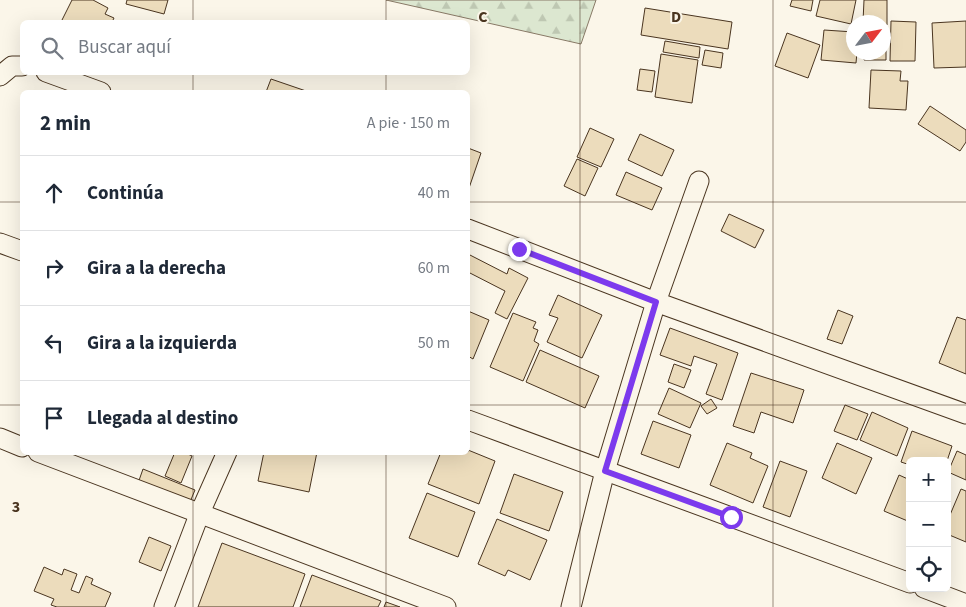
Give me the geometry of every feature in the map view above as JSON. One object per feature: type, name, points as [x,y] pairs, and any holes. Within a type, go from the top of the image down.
[{"type":"street","points":[[0,76],[12,66],[20,66]]},
{"type":"street","points":[[54,75],[96,90]]},
{"type":"street","points":[[571,607],[605,471],[656,302],[699,181]]},
{"type":"street","points":[[470,230],[656,302],[966,414]]},
{"type":"street","points":[[0,243],[20,250]]},
{"type":"street","points":[[470,421],[906,582]]},
{"type":"street","points":[[0,438],[20,446]]},
{"type":"street","points":[[46,455],[199,515],[446,607]]},
{"type":"street","points":[[164,607],[199,515],[226,455]]},
{"type":"street","points":[[934,592],[966,604]]},
{"type":"green space","points":[[386,0],[596,0],[581,44]]},
{"type":"building","points":[[72,0],[93,0],[108,8],[105,14],[114,18],[113,20],[62,20]]},
{"type":"building","points":[[127,0],[168,0],[164,14],[126,4]]},
{"type":"building","points":[[792,0],[813,0],[811,11],[790,6]]},
{"type":"building","points":[[820,0],[856,0],[853,15],[846,15],[846,23],[816,16]]},
{"type":"building","points":[[864,0],[887,0],[887,15],[863,15]]},
{"type":"building","points":[[645,8],[732,22],[728,49],[641,35]]},
{"type":"building","points":[[891,21],[916,22],[915,61],[890,61]]},
{"type":"building","points":[[966,21],[966,67],[934,68],[932,23]]},
{"type":"building","points":[[824,30],[846,31],[846,60],[856,60],[856,63],[821,60]]},
{"type":"building","points":[[787,33],[820,45],[808,78],[775,66]]},
{"type":"building","points":[[665,41],[700,47],[699,58],[663,52]]},
{"type":"building","points":[[705,50],[723,53],[721,68],[702,65]]},
{"type":"building","points":[[661,54],[698,60],[692,103],[655,97]]},
{"type":"building","points":[[640,69],[655,71],[652,92],[637,90]]},
{"type":"building","points":[[871,70],[901,71],[900,81],[908,81],[906,110],[869,108]]},
{"type":"building","points":[[271,79],[303,90],[267,90]]},
{"type":"building","points":[[930,106],[966,130],[966,142],[960,151],[918,124]]},
{"type":"building","points":[[590,128],[614,139],[601,167],[577,157]]},
{"type":"building","points":[[640,134],[674,150],[662,176],[628,160]]},
{"type":"building","points":[[470,149],[481,153],[470,185]]},
{"type":"building","points":[[577,159],[598,168],[585,196],[564,186]]},
{"type":"building","points":[[626,172],[662,188],[652,210],[616,195]]},
{"type":"building","points":[[729,214],[764,230],[755,248],[721,231]]},
{"type":"building","points":[[470,255],[507,274],[509,268],[528,278],[507,319],[495,313],[505,291],[470,273]]},
{"type":"building","points":[[558,295],[602,315],[582,358],[547,342],[558,318],[549,315]]},
{"type":"building","points":[[838,310],[853,316],[842,344],[827,339]]},
{"type":"building","points":[[470,312],[489,320],[473,359],[470,357]]},
{"type":"building","points":[[513,313],[536,322],[533,328],[538,330],[534,341],[539,344],[523,381],[490,367]]},
{"type":"building","points":[[957,317],[966,320],[966,374],[939,363]]},
{"type":"building","points":[[670,328],[738,353],[722,400],[706,394],[717,364],[694,356],[691,366],[660,355]]},
{"type":"building","points":[[540,350],[599,376],[585,408],[526,382]]},
{"type":"building","points":[[674,364],[691,370],[684,388],[668,382]]},
{"type":"building","points":[[751,373],[804,390],[793,423],[761,412],[754,433],[733,426]]},
{"type":"building","points":[[669,388],[701,403],[690,428],[658,414]]},
{"type":"building","points":[[711,399],[717,408],[707,414],[701,406]]},
{"type":"building","points":[[845,405],[868,414],[857,440],[834,431]]},
{"type":"building","points":[[872,412],[908,428],[897,456],[860,440]]},
{"type":"building","points":[[653,421],[691,435],[679,468],[641,454]]},
{"type":"building","points":[[912,431],[952,446],[948,457],[906,457],[906,464],[901,462]]},
{"type":"building","points":[[727,443],[752,453],[750,458],[768,466],[753,503],[710,485]]},
{"type":"building","points":[[837,443],[872,458],[856,494],[822,478]]},
{"type":"building","points":[[470,451],[495,461],[479,504],[428,484],[440,455],[470,455]]},
{"type":"building","points":[[957,451],[966,455],[966,480],[951,473],[951,465]]},
{"type":"building","points":[[174,455],[192,456],[181,483],[165,476]]},
{"type":"building","points":[[263,455],[316,455],[309,492],[258,481]]},
{"type":"building","points":[[780,461],[807,471],[790,517],[763,507]]},
{"type":"building","points":[[143,469],[195,490],[187,509],[136,489]]},
{"type":"building","points":[[514,474],[563,492],[549,531],[500,513]]},
{"type":"building","points":[[899,475],[906,478],[906,520],[884,511]]},
{"type":"building","points":[[961,489],[966,491],[966,542],[951,536],[951,513]]},
{"type":"building","points":[[427,493],[475,512],[458,557],[409,538]]},
{"type":"building","points":[[497,519],[547,540],[530,580],[508,570],[505,576],[478,564]]},
{"type":"building","points":[[149,537],[171,546],[161,571],[139,562]]},
{"type":"building","points":[[222,543],[305,574],[293,607],[198,607]]},
{"type":"building","points":[[44,567],[62,575],[64,569],[77,574],[71,590],[79,593],[86,576],[93,579],[91,584],[111,593],[105,607],[57,607],[51,605],[54,599],[34,591]]},
{"type":"building","points":[[312,575],[381,601],[378,607],[300,607]]},
{"type":"building","points":[[386,602],[400,607],[384,607]]},
{"type":"route","points":[[519,249],[656,302],[605,471],[731,517]]}]
